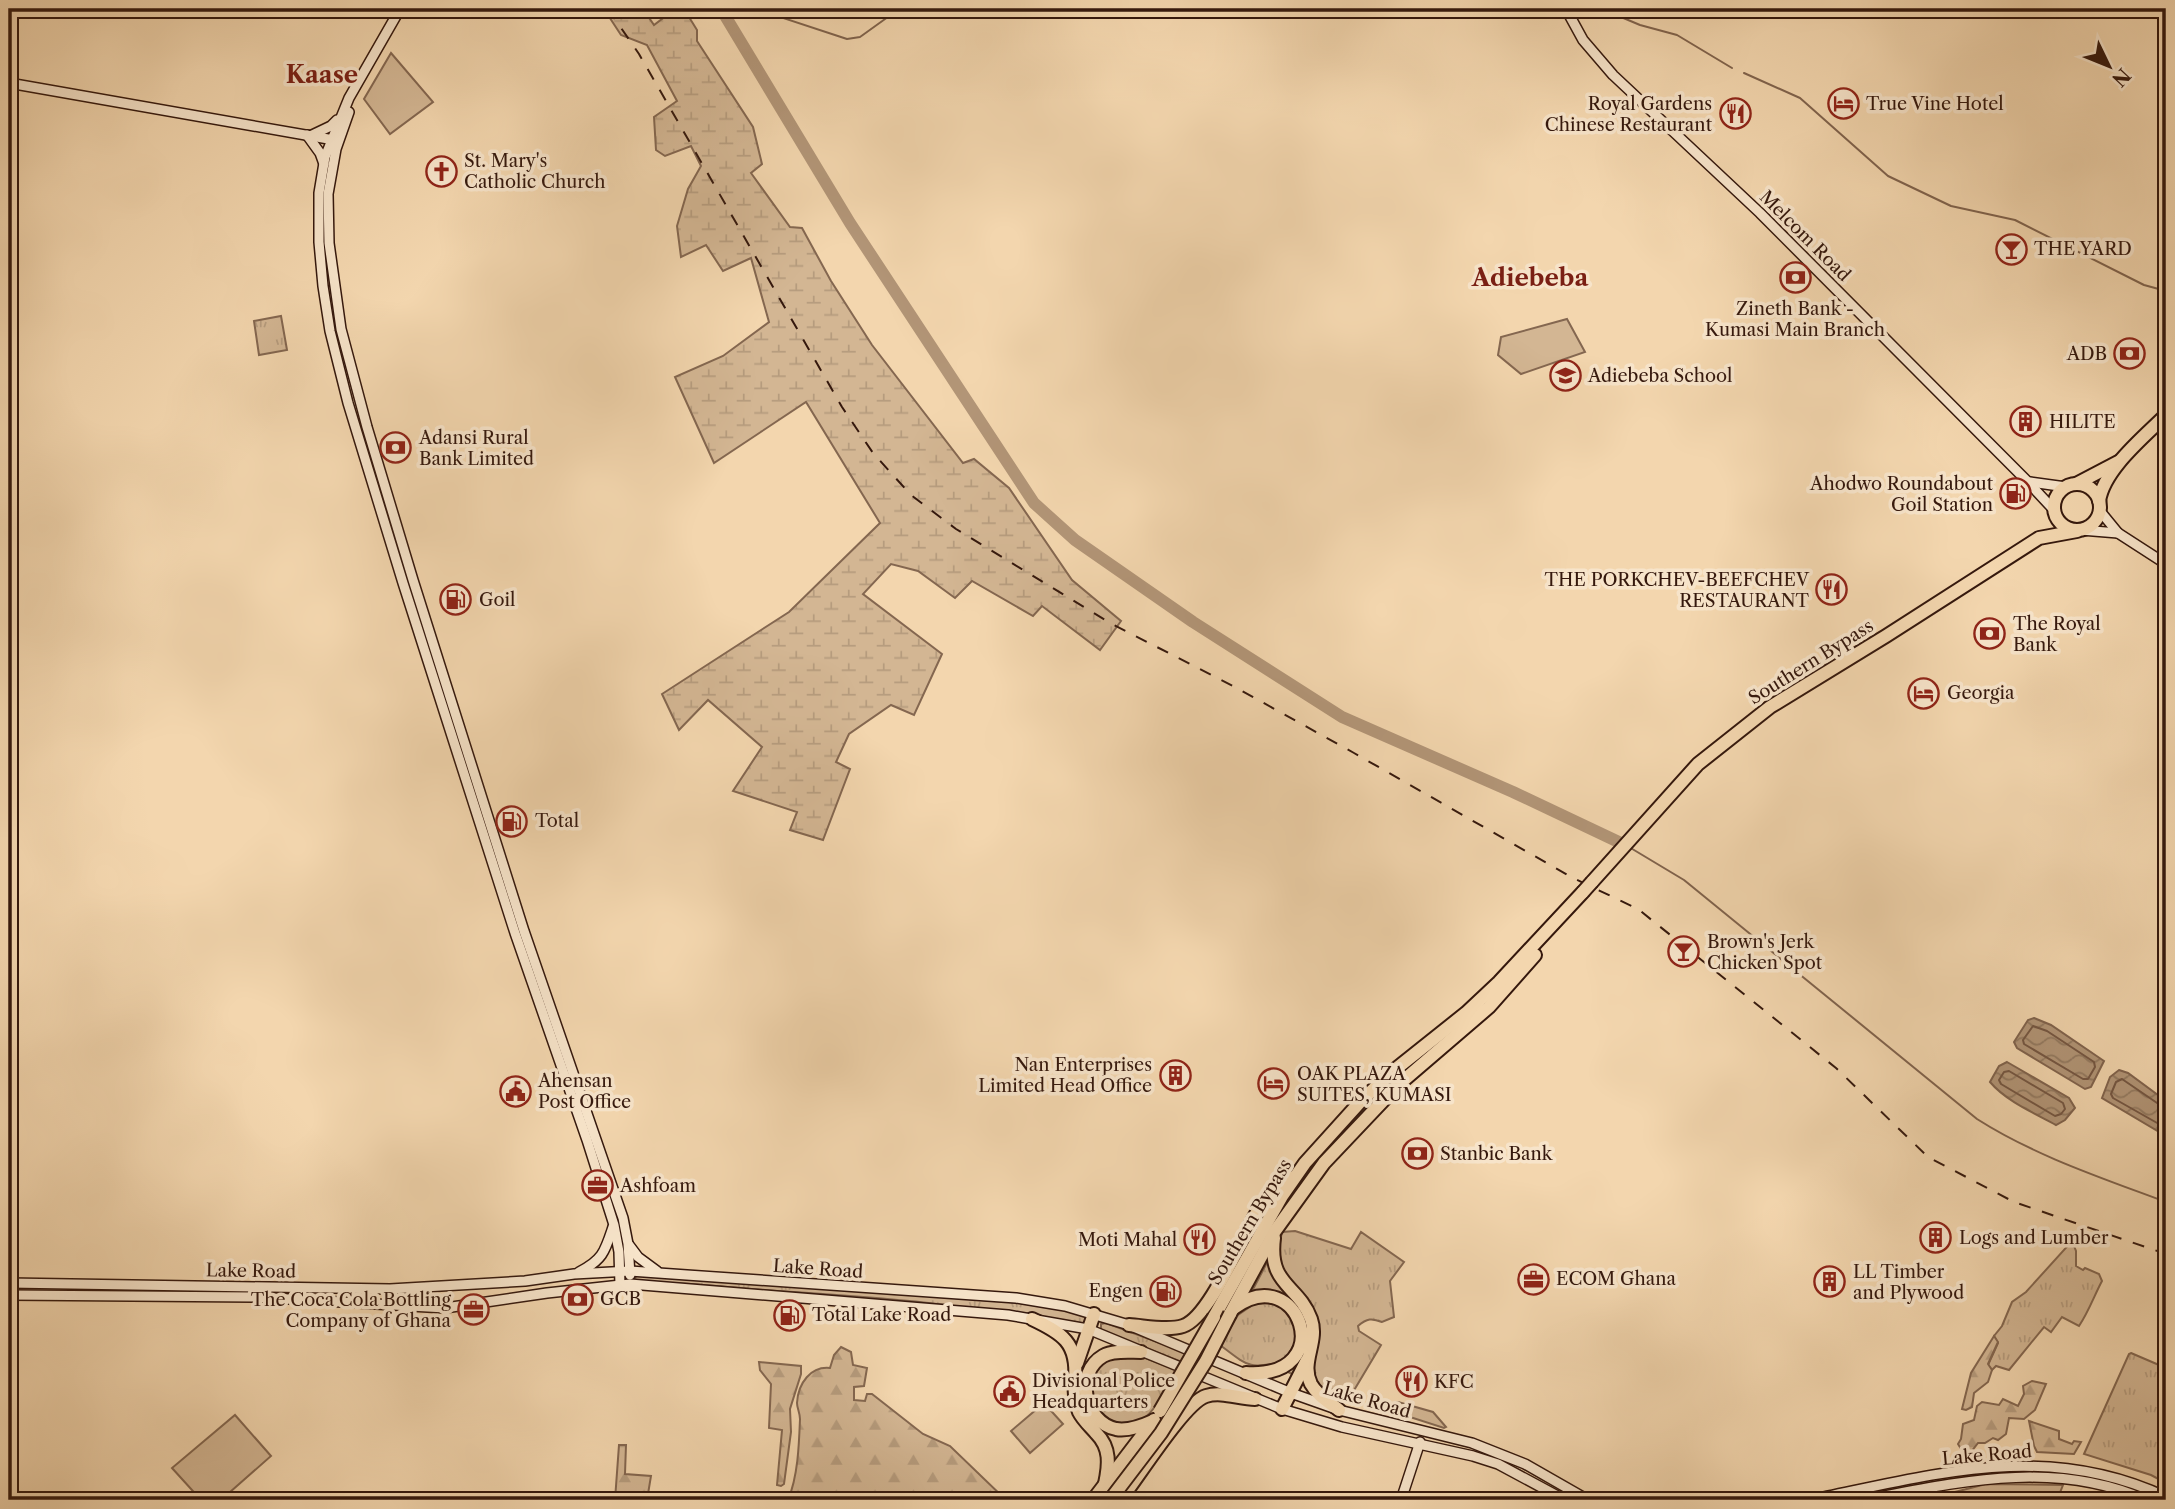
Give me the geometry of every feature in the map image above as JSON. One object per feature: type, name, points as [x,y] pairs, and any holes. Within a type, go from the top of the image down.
[{"type":"highway","points":[[2124,458],[2101,473],[2070,486],[2056,497],[2054,512],[2065,528],[2079,530],[2094,524],[2106,483],[2124,458],[2166,415]]},
{"type":"highway","points":[[2070,486],[2090,488],[2099,506]]},
{"type":"highway","name":"Southern Bypass","points":[[2039,538],[2054,512]]},
{"type":"highway","name":"Southern Bypass","points":[[1110,1500],[1161,1433],[1206,1361],[1275,1231],[1303,1190],[1347,1137],[1397,1086],[1459,1034],[1705,757],[1770,706],[2039,538],[2079,530]]},
{"type":"highway","name":"Southern Bypass","points":[[1093,1500],[1156,1416],[1282,1196],[1305,1163],[1392,1072],[1505,984]]},
{"type":"highway","points":[[1129,1325],[1175,1328],[1193,1321],[1226,1270],[1262,1204],[1305,1163]]},
{"type":"highway","points":[[1275,1231],[1273,1256],[1277,1272],[1305,1307],[1313,1326],[1313,1342],[1307,1359],[1282,1409]]},
{"type":"highway","points":[[1232,1311],[1249,1298],[1267,1295],[1284,1301],[1302,1326],[1302,1344],[1296,1357],[1289,1363],[1282,1368],[1265,1372],[1246,1373]]},
{"type":"highway","points":[[1094,1314],[1077,1363],[1075,1386],[1080,1414],[1100,1436],[1108,1453],[1105,1484]]},
{"type":"highway","points":[[1032,1319],[1056,1331],[1069,1344],[1077,1363]]},
{"type":"highway","points":[[1141,1352],[1114,1352],[1104,1356],[1088,1371],[1086,1397],[1092,1413],[1115,1429],[1125,1430],[1156,1416]]},
{"type":"highway","points":[[1307,1359],[1312,1386],[1339,1410]]},
{"type":"highway","points":[[1121,1500],[1184,1414],[1197,1401],[1216,1394],[1255,1399]]},
{"type":"main road","points":[[400,9],[341,117],[335,141],[328,194],[329,243],[341,329],[413,580],[520,918],[623,1218],[628,1244],[625,1284]]},
{"type":"main road","name":"Melcom Road","points":[[1566,9],[1583,40],[1618,80],[1760,214],[2028,482],[2054,512]]},
{"type":"main road","points":[[9,83],[335,141]]},
{"type":"main road","points":[[353,94],[324,164],[319,193],[323,286],[338,368],[403,583],[515,933],[587,1140],[614,1225],[625,1271]]},
{"type":"main road","points":[[308,136],[331,126],[341,117]]},
{"type":"main road","points":[[308,136],[324,164]]},
{"type":"main road","points":[[2028,482],[2070,486]]},
{"type":"main road","points":[[2099,506],[2118,533],[2166,564]]},
{"type":"main road","points":[[2079,530],[2118,533]]},
{"type":"main road","points":[[574,1274],[599,1260],[614,1225]]},
{"type":"main road","points":[[628,1244],[638,1257],[658,1272]]},
{"type":"main road","name":"Lake Road","points":[[9,1283],[390,1289],[525,1281],[625,1271],[1016,1298],[1065,1306],[1129,1325],[1290,1393],[1339,1410],[1472,1443],[1525,1464],[1588,1500]]},
{"type":"main road","name":"Lake Road","points":[[9,1295],[254,1297],[445,1308],[625,1284],[919,1306],[1032,1319],[1088,1329],[1282,1409],[1342,1427],[1498,1464],[1565,1500]]},
{"type":"main road","points":[[1401,1500],[1423,1432]]},
{"type":"main road","name":"Lake Road","points":[[1809,1500],[1953,1472],[2011,1465],[2074,1468],[2123,1480],[2166,1497]]},
{"type":"main road","name":"Lake Road","points":[[1863,1500],[1970,1480],[2026,1476],[2088,1482],[2146,1500]]},
{"type":"green space","points":[[604,9],[643,9],[654,25],[675,9],[684,9],[697,30],[697,41],[753,127],[762,164],[751,173],[790,227],[802,228],[831,281],[872,345],[963,463],[974,459],[1009,488],[1072,580],[1121,621],[1100,650],[1042,606],[1033,616],[972,581],[955,598],[918,571],[891,564],[863,594],[942,654],[914,715],[891,705],[849,734],[836,762],[850,769],[823,840],[790,830],[797,812],[733,791],[762,747],[708,700],[679,730],[662,694],[789,612],[880,523],[806,402],[714,463],[675,377],[723,356],[769,322],[751,258],[723,271],[706,245],[681,257],[677,226],[688,189],[701,166],[691,146],[665,156],[656,150],[654,117],[677,101],[647,45],[621,35]]},
{"type":"green space","points":[[391,53],[433,102],[390,134],[364,99]]},
{"type":"green space","points":[[281,316],[287,350],[259,355],[254,321]]},
{"type":"green space","points":[[1567,319],[1585,352],[1521,374],[1498,355],[1501,337]]},
{"type":"green space","points":[[1295,1231],[1351,1249],[1361,1232],[1404,1262],[1390,1281],[1394,1317],[1382,1322],[1367,1320],[1358,1326],[1359,1331],[1381,1345],[1347,1402],[1325,1393],[1314,1379],[1319,1336],[1317,1319],[1291,1285],[1280,1261],[1282,1232]]},
{"type":"green space","points":[[2072,1241],[2076,1251],[2076,1266],[2099,1274],[2102,1281],[2083,1320],[2079,1326],[2062,1317],[2051,1332],[2044,1327],[2009,1370],[1996,1366],[1992,1370],[1988,1365],[1998,1343],[1994,1336],[2002,1326],[2012,1302],[2026,1292]]},
{"type":"green space","points":[[1270,1257],[1279,1283],[1307,1321],[1308,1341],[1296,1376],[1286,1371],[1295,1363],[1296,1308],[1250,1295]]},
{"type":"green space","points":[[637,1274],[1020,1303],[1091,1316],[1087,1327],[1010,1313],[894,1299],[690,1284],[638,1283],[635,1279]]},
{"type":"green space","points":[[1257,1302],[1274,1302],[1289,1311],[1298,1338],[1284,1362],[1249,1364],[1220,1345],[1238,1315]]},
{"type":"green space","points":[[1106,1323],[1187,1353],[1182,1362],[1101,1331],[1101,1324]]},
{"type":"green space","points":[[1994,1336],[1998,1342],[1988,1364],[1992,1370],[1988,1382],[1974,1393],[1972,1407],[1962,1409],[1971,1373]]},
{"type":"green space","points":[[841,1347],[851,1352],[853,1365],[867,1368],[864,1386],[854,1387],[854,1400],[865,1401],[867,1394],[872,1394],[923,1434],[950,1446],[1006,1500],[788,1500],[797,1460],[800,1419],[797,1403],[800,1389],[811,1373],[830,1368],[834,1355]]},
{"type":"green space","points":[[2131,1353],[2166,1368],[2166,1483],[2151,1475],[2084,1454]]},
{"type":"green space","points":[[1140,1356],[1177,1370],[1158,1403],[1143,1419],[1131,1424],[1119,1424],[1100,1411],[1094,1401],[1091,1390],[1093,1378],[1109,1359]]},
{"type":"green space","points":[[759,1362],[801,1366],[790,1409],[791,1432],[784,1484],[781,1486],[777,1485],[782,1430],[769,1428],[771,1384],[760,1370]]},
{"type":"green space","points":[[2032,1381],[2046,1384],[2035,1410],[2024,1419],[2009,1418],[2006,1434],[1998,1440],[1993,1438],[1985,1443],[1978,1443],[1971,1452],[1961,1449],[1958,1444],[1963,1424],[1974,1420],[1977,1406],[1982,1402],[1999,1405],[2003,1399],[2018,1406],[2024,1394],[2023,1386]]},
{"type":"green space","points":[[1398,1402],[1433,1412],[1446,1427],[1379,1407]]},
{"type":"green space","points":[[1044,1403],[1063,1424],[1030,1453],[1011,1431]]},
{"type":"green space","points":[[235,1415],[271,1456],[221,1500],[201,1500],[172,1468]]},
{"type":"green space","points":[[2029,1421],[2059,1431],[2059,1439],[2072,1444],[2074,1441],[2081,1442],[2074,1454],[2037,1452]]},
{"type":"green space","points":[[619,1445],[626,1445],[625,1474],[651,1476],[647,1500],[615,1500]]},
{"type":"green space","points":[[2024,1469],[2073,1472],[2121,1483],[2164,1500],[2082,1478],[2038,1472],[2011,1472],[1956,1478],[1847,1500],[1831,1500],[1915,1481],[1976,1472]]},
{"type":"green space","points":[[1986,1484],[2063,1485],[2057,1500],[1971,1500],[1969,1495],[1957,1498],[1955,1492]]},
{"type":"water","points":[[2034,1018],[2051,1025],[2104,1061],[2091,1087],[2085,1089],[2017,1048],[2014,1042],[2028,1020]]},
{"type":"water","points":[[2007,1062],[2069,1098],[2075,1108],[2065,1120],[2056,1125],[2012,1101],[1990,1082],[1999,1066]]},
{"type":"water","points":[[2119,1070],[2128,1073],[2166,1101],[2166,1136],[2102,1098],[2110,1077]]},
{"type":"waterway","points":[[721,9],[850,223],[1034,503],[1075,540],[1193,622],[1342,717],[1513,792],[1625,845]]},
{"type":"waterway","points":[[756,9],[847,39],[860,37],[899,9]]},
{"type":"waterway","points":[[1602,9],[1640,25],[1677,35],[1732,68]]},
{"type":"waterway","points":[[1744,73],[1800,98],[1888,176],[1951,206],[2015,220],[2144,285],[2166,291]]},
{"type":"waterway","points":[[1629,847],[1684,880],[1977,1119],[2045,1155],[2166,1202]]},
{"type":"railway","points":[[608,9],[639,54],[842,407],[873,453],[911,495],[956,529],[1110,623],[1233,686],[1573,878],[1638,909],[1836,1068],[1928,1157],[2014,1202],[2166,1254]]},
{"type":"place","name":"True Vine Hotel","points":[[1843,104]]},
{"type":"place","name":"Royal Gardens Chinese Restaurant","points":[[1735,114]]},
{"type":"place","name":"St. Mary's Catholic Church","points":[[441,171]]},
{"type":"place","name":"THE YARD","points":[[2011,249]]},
{"type":"place","name":"Zineth Bank - Kumasi Main Branch","points":[[1795,278]]},
{"type":"place","name":"ADB","points":[[2130,354]]},
{"type":"place","name":"Adiebeba School","points":[[1565,376]]},
{"type":"place","name":"HILITE","points":[[2026,422]]},
{"type":"place","name":"Adansi Rural Bank Limited","points":[[396,448]]},
{"type":"place","name":"Ahodwo Roundabout Goil Station","points":[[2016,494]]},
{"type":"place","name":"THE PORKCHEV-BEEFCHEV RESTAURANT","points":[[1832,590]]},
{"type":"place","name":"Goil","points":[[456,600]]},
{"type":"place","name":"The Royal Bank","points":[[1990,634]]},
{"type":"place","name":"Georgia","points":[[1924,693]]},
{"type":"place","name":"Total","points":[[512,821]]},
{"type":"place","name":"Brown's Jerk Chicken Spot","points":[[1684,952]]},
{"type":"place","name":"Nan Enterprises Limited Head Office","points":[[1175,1075]]},
{"type":"place","name":"OAK PLAZA SUITES, KUMASI","points":[[1274,1084]]},
{"type":"place","name":"Ahensan Post Office","points":[[515,1091]]},
{"type":"place","name":"Stanbic Bank","points":[[1417,1154]]},
{"type":"place","name":"Ashfoam","points":[[597,1186]]},
{"type":"place","name":"Logs and Lumber","points":[[1936,1238]]},
{"type":"place","name":"Moti Mahal","points":[[1200,1240]]},
{"type":"place","name":"ECOM Ghana","points":[[1533,1279]]},
{"type":"place","name":"LL Timber and Plywood","points":[[1830,1282]]},
{"type":"place","name":"Engen","points":[[1166,1291]]},
{"type":"place","name":"GCB","points":[[577,1299]]},
{"type":"place","name":"The Coca Cola Bottling Company of Ghana","points":[[474,1310]]},
{"type":"place","name":"Total Lake Road","points":[[789,1315]]},
{"type":"place","name":"KFC","points":[[1411,1382]]},
{"type":"place","name":"Divisional Police Headquarters","points":[[1009,1391]]},
{"type":"district","name":"Kaase","points":[[322,74]]},
{"type":"district","name":"Adiebeba","points":[[1530,277]]}]
